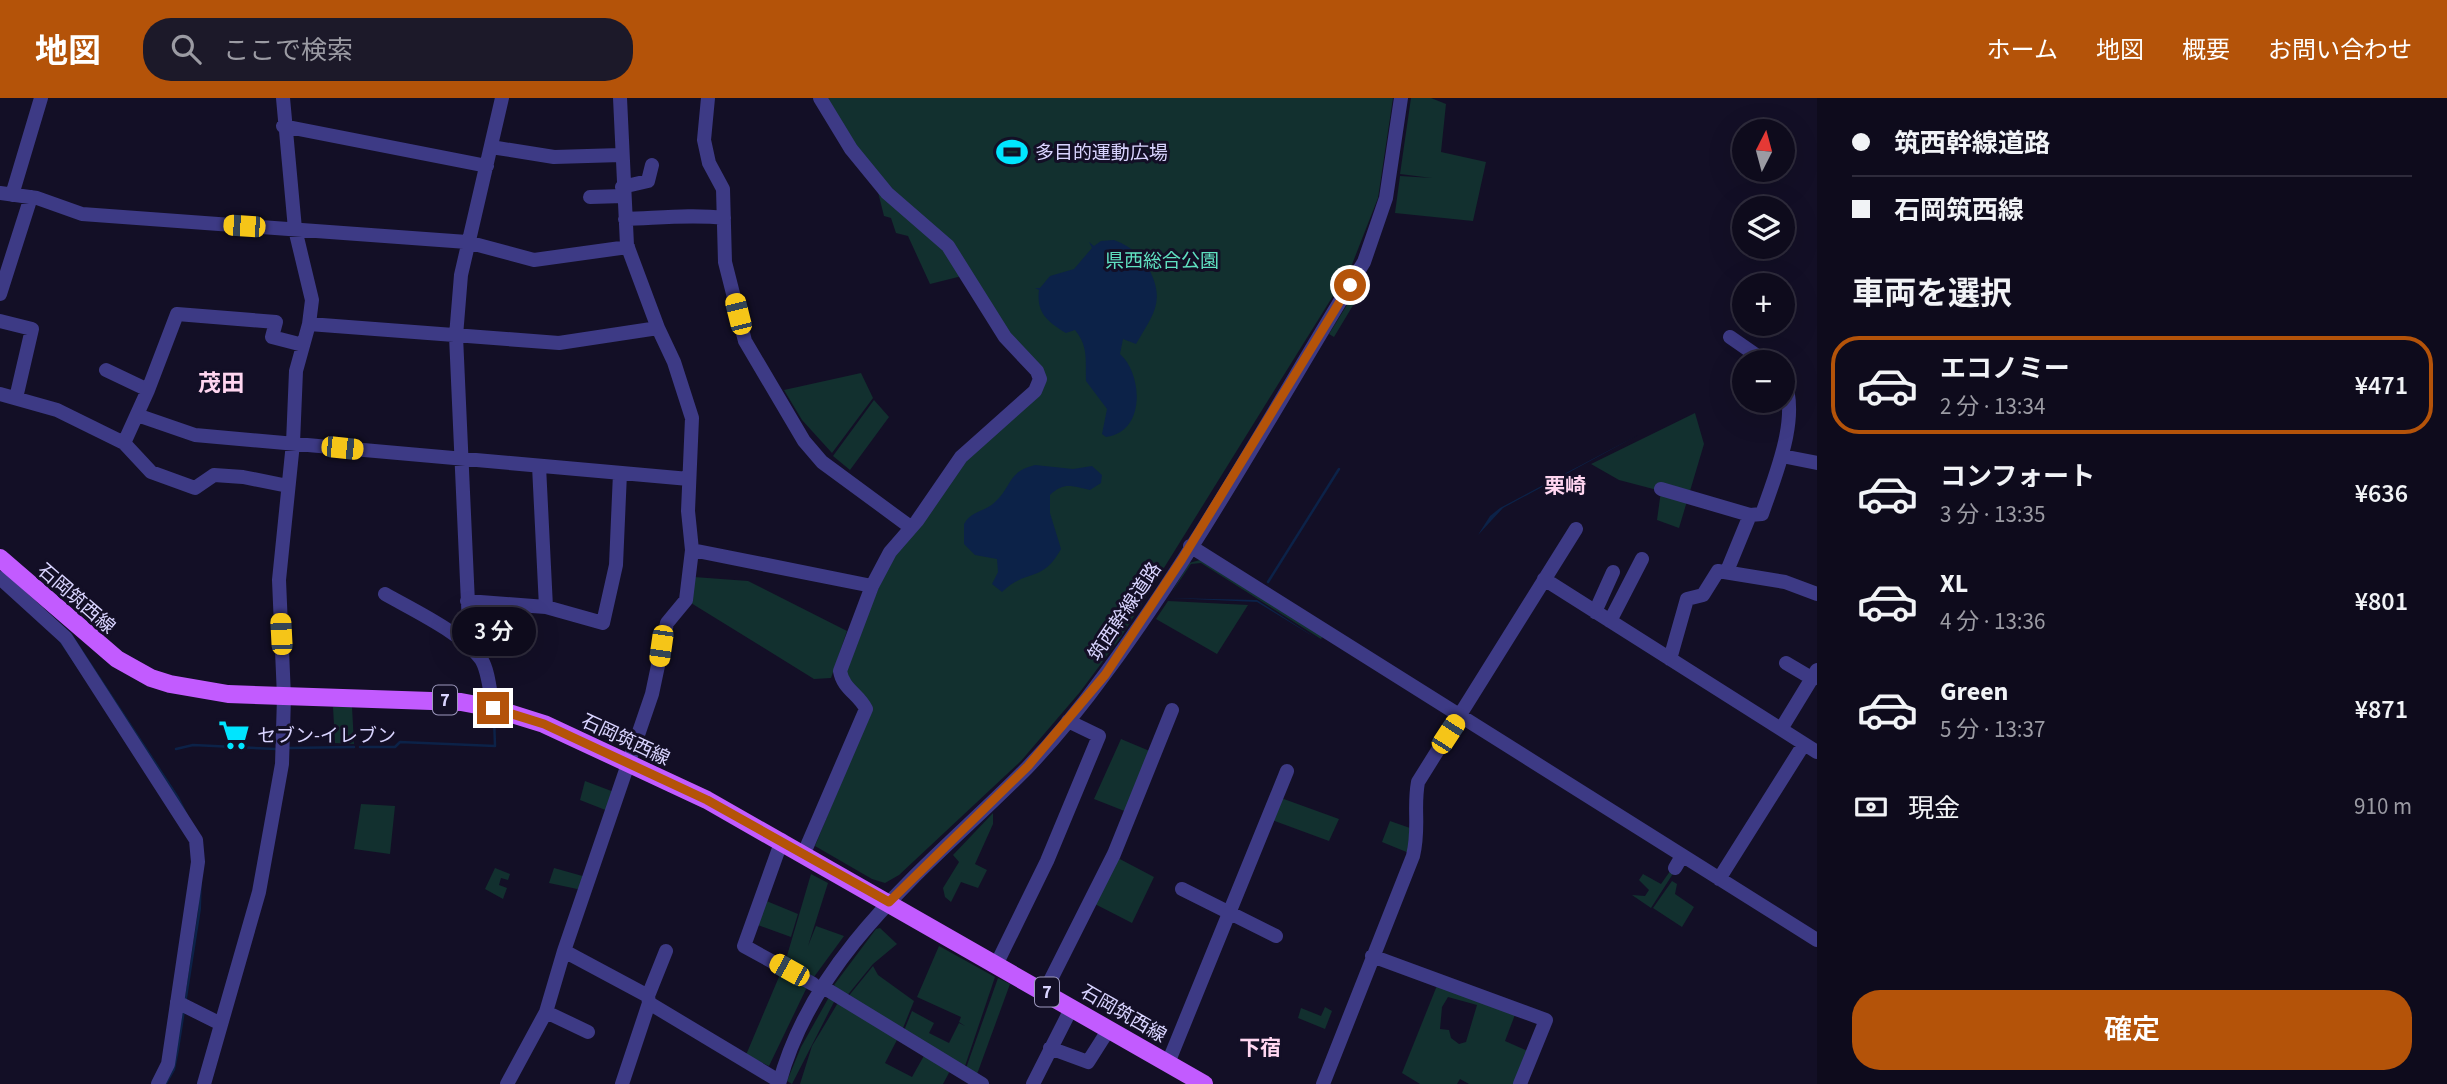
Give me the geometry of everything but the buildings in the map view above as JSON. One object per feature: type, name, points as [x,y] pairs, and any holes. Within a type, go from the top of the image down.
[{"type":"main road","name":"石岡筑西線","points":[[0,558],[117,659],[151,678],[209,693],[284,697],[412,698],[493,708],[544,724],[782,840],[1204,1084]]},
{"type":"street","points":[[41,98],[6,194],[31,197],[82,214],[467,242],[534,260],[628,247]]},
{"type":"street","points":[[204,1084],[258,895],[282,764],[284,697],[279,580],[293,443],[296,371],[309,324],[312,300],[295,229],[283,127],[283,98]]},
{"type":"street","points":[[470,648],[456,337],[461,275],[467,242],[502,98]]},
{"type":"street","points":[[507,1084],[546,1012],[564,950],[606,836],[652,694],[667,623],[686,600],[692,550],[688,511],[692,418],[688,400],[628,247],[620,98]]},
{"type":"street","points":[[708,98],[704,139],[709,163],[723,189],[725,262],[745,341],[776,396],[822,462],[909,526]]},
{"type":"street","points":[[804,853],[866,709],[862,700],[841,679],[840,671],[872,586],[890,552],[909,526],[917,521],[961,457],[1035,391],[1040,379],[1037,371],[1005,337],[948,246],[887,193],[851,149],[820,98]]},
{"type":"street","name":"筑西幹線道路","points":[[779,1083],[789,1047],[818,986],[889,902],[1028,766],[1068,721],[1140,624],[1364,262],[1386,198],[1401,98]]},
{"type":"street","points":[[283,127],[487,166]]},
{"type":"street","points":[[491,147],[621,155]]},
{"type":"street","points":[[590,197],[623,192],[648,181],[652,164]]},
{"type":"street","points":[[0,294],[31,197]]},
{"type":"street","points":[[625,219],[684,219],[698,215],[724,218]]},
{"type":"street","points":[[124,443],[177,314],[276,322],[272,337],[303,345]]},
{"type":"street","points":[[0,321],[32,329],[16,398]]},
{"type":"street","points":[[309,324],[559,343],[658,328]]},
{"type":"street","points":[[1730,337],[1749,350]]},
{"type":"street","points":[[106,370],[148,390]]},
{"type":"street","points":[[0,394],[57,410],[124,443],[151,472],[195,488],[214,475],[243,477],[288,486]]},
{"type":"street","points":[[1661,489],[1750,514],[1762,514],[1782,456],[1788,413]]},
{"type":"street","points":[[137,415],[195,435],[689,479]]},
{"type":"street","points":[[1782,456],[1817,463]]},
{"type":"street","points":[[539,466],[546,607]]},
{"type":"street","points":[[467,601],[546,607],[603,623],[616,565],[621,473]]},
{"type":"street","points":[[1727,571],[1750,514]]},
{"type":"street","points":[[1323,1084],[1413,856],[1419,831],[1415,796],[1418,782],[1576,529]]},
{"type":"street","points":[[1189,546],[1460,715],[1679,862],[1719,879],[1817,940]]},
{"type":"street","points":[[692,550],[872,586]]},
{"type":"street","points":[[1610,621],[1642,559]]},
{"type":"street","points":[[1670,659],[1687,598],[1703,595],[1714,575],[1727,571],[1785,582],[1817,594]]},
{"type":"street","points":[[1595,612],[1613,572]]},
{"type":"street","points":[[0,578],[66,638],[196,840],[198,862],[177,1002],[167,1064],[158,1084]]},
{"type":"street","points":[[1544,579],[1811,748],[1719,879]]},
{"type":"street","points":[[384,594],[422,615],[470,648],[483,662],[493,708]]},
{"type":"street","points":[[1781,729],[1815,674],[1786,663]]},
{"type":"street","points":[[1045,991],[1114,854],[1172,709]]},
{"type":"street","points":[[997,963],[1047,861],[1099,736],[1068,721]]},
{"type":"street","points":[[1168,1063],[1287,771]]},
{"type":"street","points":[[782,840],[744,946],[818,986],[982,1084]]},
{"type":"street","points":[[1182,889],[1276,936]]},
{"type":"street","points":[[564,950],[648,999],[779,1083]]},
{"type":"street","points":[[622,1084],[666,951]]},
{"type":"street","points":[[1372,956],[1546,1020],[1520,1084]]},
{"type":"street","points":[[177,1002],[221,1024]]},
{"type":"street","points":[[1033,1084],[1072,1007]]},
{"type":"street","points":[[546,1012],[589,1032]]},
{"type":"street","points":[[1051,1048],[1088,1062],[1109,1029]]},
{"type":"green space","name":"県西総合公園","points":[[824,98],[1393,98],[1378,198],[1351,267],[1121,637],[1080,692],[1021,761],[899,875],[885,883],[872,879],[815,846],[869,714],[861,693],[843,671],[893,554],[957,466],[1044,380],[922,220],[864,159]]},
{"type":"green space","points":[[1411,98],[1431,98],[1446,104],[1441,152],[1486,162],[1473,221],[1395,213],[1400,176],[1432,178],[1400,174]]},
{"type":"green space","points":[[878,192],[947,248],[962,276],[930,284],[908,236],[896,233],[891,218],[884,216]]},
{"type":"green space","points":[[1363,279],[1367,282],[1334,337],[1329,334]]},
{"type":"green space","points":[[861,373],[873,398],[832,453],[802,420],[784,390]]},
{"type":"green space","points":[[874,400],[889,417],[850,470],[833,456]]},
{"type":"green space","points":[[1695,413],[1704,444],[1679,528],[1657,520],[1661,491],[1619,480],[1591,464]]},
{"type":"green space","points":[[1200,560],[1323,636],[1321,639],[1201,563],[1191,564],[1172,592],[1189,563]]},
{"type":"green space","points":[[694,577],[748,581],[847,631],[831,678],[814,679],[691,603]]},
{"type":"green space","points":[[1168,601],[1248,605],[1217,654],[1156,619]]},
{"type":"green space","points":[[333,707],[352,707],[354,744],[335,743]]},
{"type":"green space","points":[[1121,739],[1152,752],[1127,812],[1094,799]]},
{"type":"green space","points":[[585,781],[614,792],[608,811],[580,800]]},
{"type":"green space","points":[[1281,798],[1339,819],[1329,841],[1272,820]]},
{"type":"green space","points":[[361,804],[395,806],[390,854],[354,849]]},
{"type":"green space","points":[[993,813],[993,824],[975,864],[987,870],[978,888],[961,882],[951,902],[945,897],[943,888],[959,862],[953,855]]},
{"type":"green space","points":[[1390,821],[1410,828],[1409,853],[1382,842]]},
{"type":"green space","points":[[1116,857],[1154,877],[1132,923],[1093,903]]},
{"type":"green space","points":[[1673,867],[1676,869],[1651,908],[1632,895],[1645,896],[1649,890],[1639,880],[1643,874],[1661,884]]},
{"type":"green space","points":[[495,868],[510,874],[508,880],[501,878],[499,885],[507,888],[503,899],[485,889]]},
{"type":"green space","points":[[554,868],[586,877],[582,890],[549,883]]},
{"type":"green space","points":[[811,874],[828,883],[808,946],[816,926],[844,936],[811,981],[784,966]]},
{"type":"green space","points":[[1672,881],[1677,884],[1675,894],[1694,907],[1682,927],[1653,908]]},
{"type":"green space","points":[[764,900],[798,914],[791,937],[755,924]]},
{"type":"green space","points":[[880,928],[897,944],[873,964],[846,997],[834,985],[876,929]]},
{"type":"green space","points":[[939,946],[995,977],[964,1069],[903,1033],[912,1011],[934,1023],[929,1033],[949,1043],[959,1023],[965,1026],[959,1022],[961,1017],[917,997]]},
{"type":"green space","points":[[873,966],[878,975],[914,1001],[901,1033],[847,998]]},
{"type":"green space","points":[[781,972],[807,987],[769,1066],[746,1055]]},
{"type":"green space","points":[[998,978],[1010,984],[976,1077],[965,1071]]},
{"type":"green space","points":[[1438,983],[1516,1012],[1505,1041],[1530,1052],[1518,1084],[1469,1084],[1460,1079],[1457,1084],[1420,1084],[1402,1073]],"holes":[[[1448,997],[1477,1005],[1466,1042],[1459,1044],[1451,1038],[1449,1030],[1440,1029],[1442,1007]]]},
{"type":"green space","points":[[829,997],[835,1000],[792,1084],[787,1081],[801,1047]]},
{"type":"green space","points":[[839,1001],[898,1038],[885,1063],[912,1077],[925,1054],[951,1069],[943,1084],[800,1084],[812,1046]]},
{"type":"green space","points":[[1325,1007],[1332,1011],[1325,1029],[1298,1018],[1301,1008],[1321,1016]]},
{"type":"water","points":[[1114,240],[1131,248],[1144,261],[1157,291],[1157,300],[1152,316],[1136,344],[1123,339],[1120,354],[1133,374],[1137,401],[1129,425],[1119,433],[1106,437],[1102,434],[1107,409],[1086,381],[1082,342],[1075,330],[1066,333],[1045,316],[1039,305],[1039,290],[1035,288],[1040,288],[1050,276],[1074,269],[1092,248],[1089,242],[1094,246],[1101,241]]},
{"type":"water","points":[[1638,435],[1503,508],[1478,535],[1490,516],[1500,508]]},
{"type":"water","points":[[1035,465],[1073,469],[1092,466],[1102,475],[1101,483],[1090,490],[1065,486],[1050,495],[1050,513],[1061,549],[1047,567],[1019,580],[1002,592],[992,584],[998,572],[997,559],[975,555],[964,544],[964,524],[971,516],[995,502],[1019,471]]},
{"type":"water","points":[[27,594],[72,634],[179,797],[203,845],[201,909],[179,1050],[175,1070],[167,1084],[164,1084],[184,1003],[198,911],[201,850]]},
{"type":"water","points":[[1170,598],[1257,600],[1319,640],[1257,602]]},
{"type":"waterway","points":[[1268,582],[1339,469]]},
{"type":"waterway","points":[[360,747],[395,747],[400,742],[495,746],[494,717]]},
{"type":"waterway","points":[[176,749],[193,745],[277,749]]},
{"type":"waterway","points":[[288,748],[354,747]]},
{"type":"place","name":"多目的運動広場","points":[[1012,152]]},
{"type":"place","name":"セブン-イレブン","points":[[234,735]]},
{"type":"district","name":"茂田","points":[[221,383]]},
{"type":"district","name":"栗崎","points":[[1565,486]]},
{"type":"district","name":"下宿","points":[[1260,1048]]},
{"type":"route","points":[[493,708],[544,724],[707,800],[889,902],[1028,766],[1105,675],[1182,559],[1350,285]]}]
